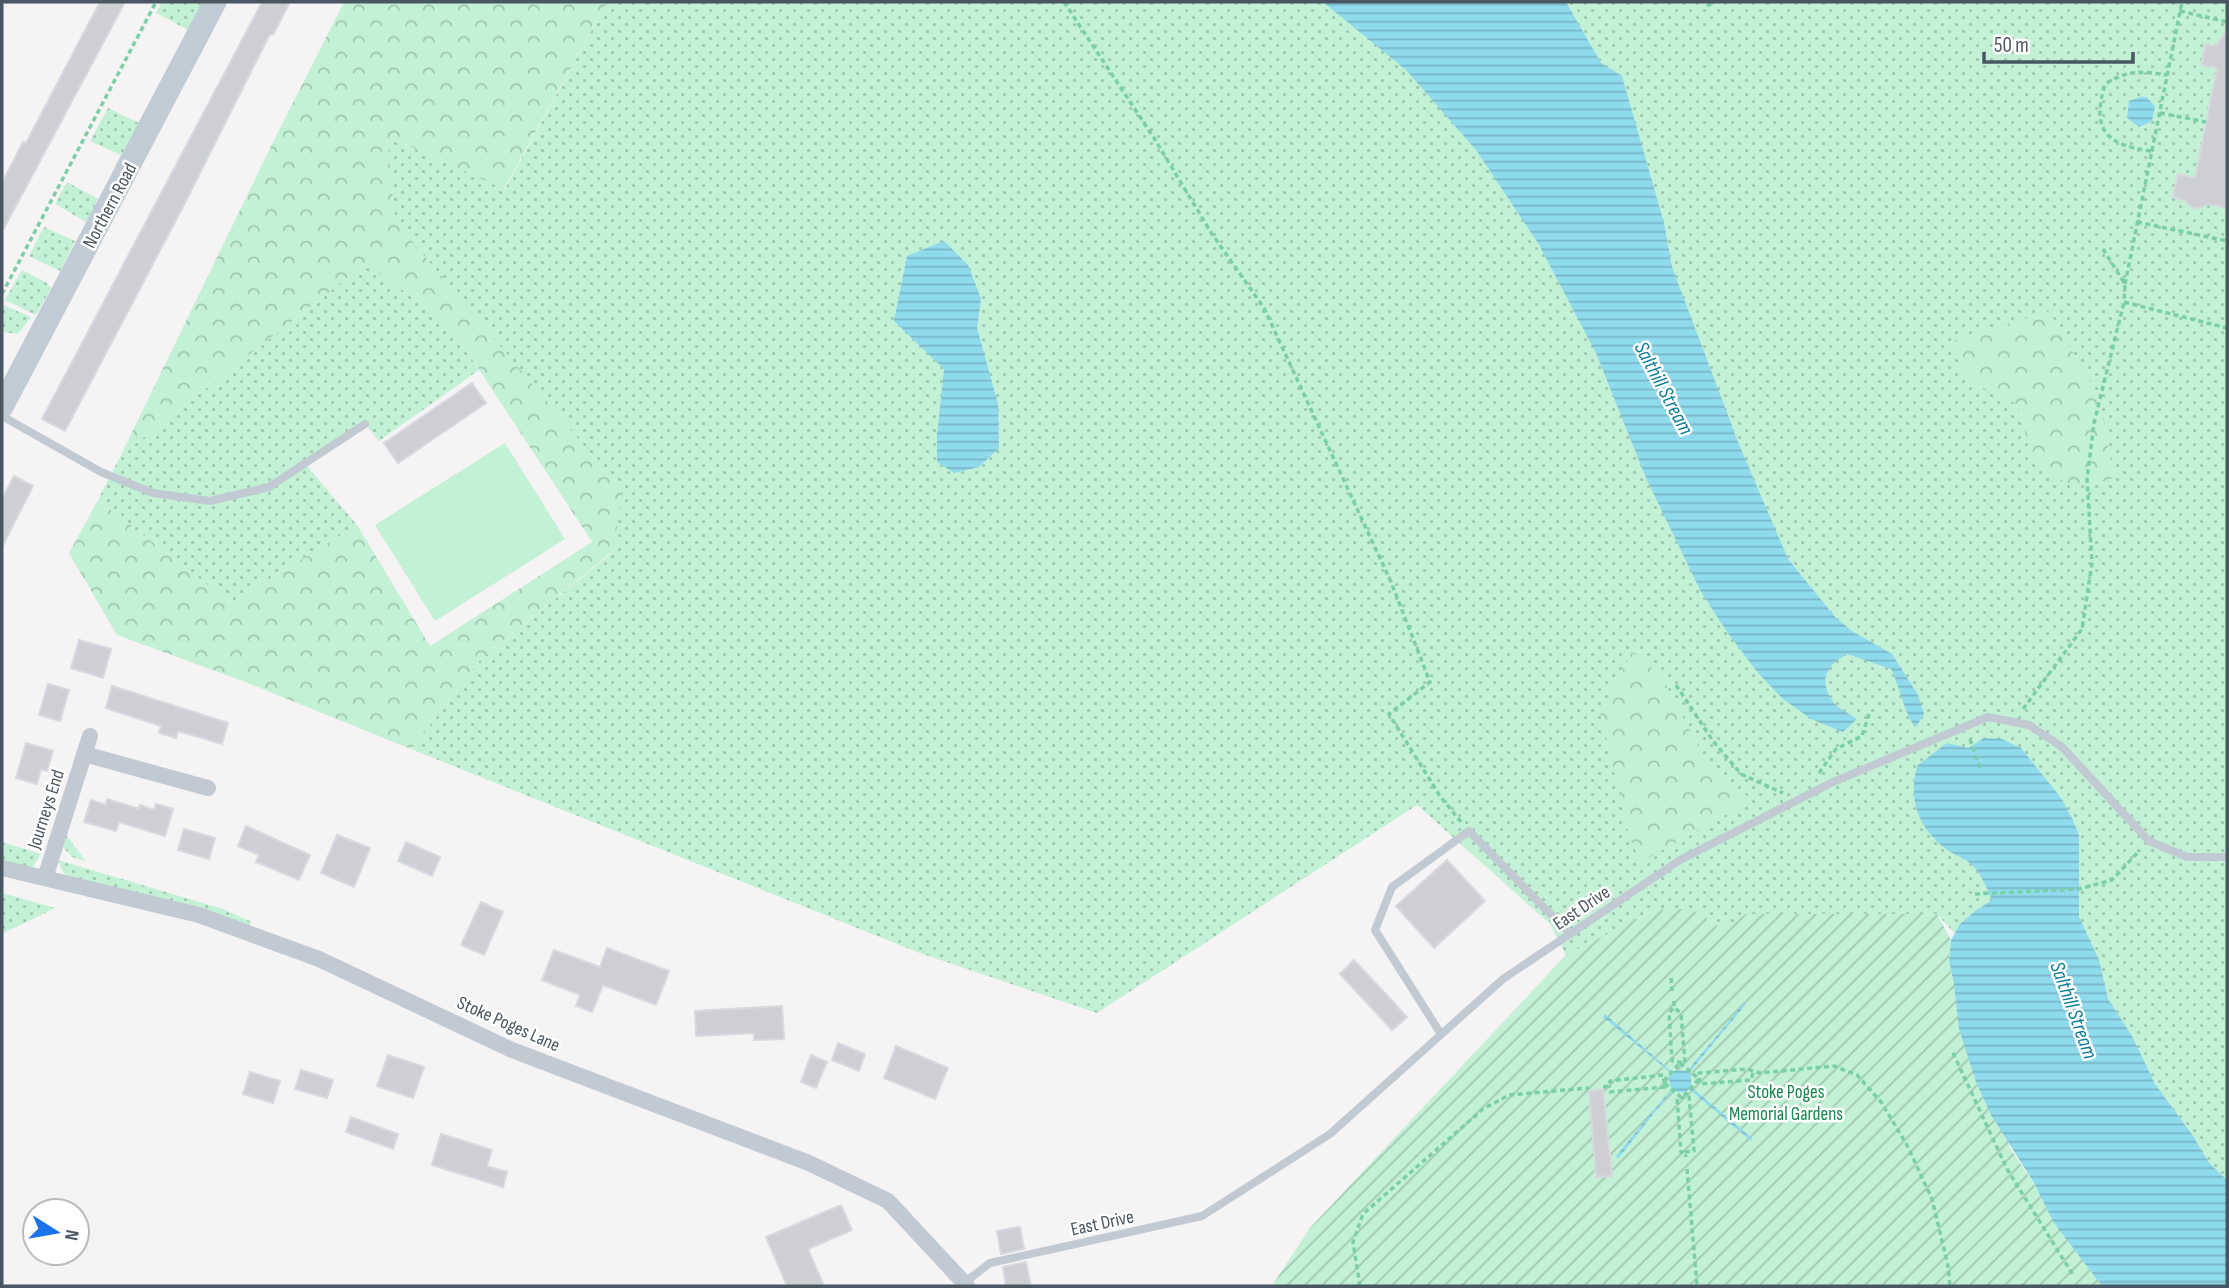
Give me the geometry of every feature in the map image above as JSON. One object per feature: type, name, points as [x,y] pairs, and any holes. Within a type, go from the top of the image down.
[{"type":"street","name":"Northern Road","points":[[2,407],[215,2]]},
{"type":"street","name":"Journeys End","points":[[45,877],[90,736]]},
{"type":"street","name":"Journeys End","points":[[84,754],[191,775],[208,788]]},
{"type":"street","name":"Stoke Poges Lane","points":[[2,868],[200,915],[319,959],[512,1050],[809,1163],[888,1201],[965,1285]]},
{"type":"lane","points":[[2,416],[101,472],[153,493],[211,501],[269,487],[365,424]]},
{"type":"lane","name":"East Drive","points":[[965,1285],[990,1263],[1202,1216],[1330,1133],[1503,979],[1680,860],[1808,795],[1989,717],[2029,725],[2062,747],[2149,841],[2187,857],[2227,857]]},
{"type":"lane","points":[[1441,1034],[1375,930],[1392,887],[1469,831],[1570,934]]},
{"type":"path","points":[[2,294],[156,2]]},
{"type":"path","points":[[1064,2],[1154,138],[1212,234],[1264,308],[1391,582],[1430,682],[1389,714],[1440,796],[1469,831]]},
{"type":"path","points":[[1707,6],[1714,2]]},
{"type":"path","points":[[2013,722],[2082,629],[2092,563],[2087,479],[2094,423],[2124,302],[2125,284],[2182,2]]},
{"type":"path","points":[[2180,11],[2227,22]]},
{"type":"path","points":[[2151,151],[2113,142],[2104,129],[2098,106],[2105,84],[2122,74],[2142,72],[2166,75]]},
{"type":"path","points":[[2159,113],[2206,122]]},
{"type":"path","points":[[2137,222],[2227,241]]},
{"type":"path","points":[[2103,249],[2125,284]]},
{"type":"path","points":[[2124,302],[2227,328]]},
{"type":"path","points":[[1676,685],[1713,741],[1741,774],[1780,792],[1808,795],[1836,749],[1862,736],[1870,714]]},
{"type":"path","points":[[1971,742],[1981,771]]},
{"type":"path","points":[[1975,894],[2079,889],[2112,880],[2149,841]]},
{"type":"path","points":[[1671,978],[1672,991]]},
{"type":"path","points":[[1680,1062],[1685,1063],[1681,1014],[1674,1004],[1669,1013],[1672,1062],[1680,1062],[1699,1079]]},
{"type":"path","points":[[1953,1053],[2007,1169],[2073,1275]]},
{"type":"path","points":[[1664,1082],[1680,1062]]},
{"type":"path","points":[[1753,1073],[1751,1080],[1700,1084],[1699,1079],[1699,1073],[1747,1069],[1753,1073],[1834,1066],[1857,1075],[1881,1102],[1907,1145],[1932,1199],[1950,1286]]},
{"type":"path","points":[[1663,1075],[1665,1087],[1610,1092],[1609,1086],[1611,1081],[1663,1075]]},
{"type":"path","points":[[1664,1082],[1682,1098],[1689,1097],[1694,1151],[1685,1154],[1681,1152],[1678,1098],[1682,1098],[1699,1079]]},
{"type":"path","points":[[1603,1087],[1609,1086]]},
{"type":"path","points":[[1360,1286],[1353,1241],[1363,1214],[1483,1109],[1509,1095],[1589,1088]]},
{"type":"path","points":[[1687,1169],[1697,1286]]},
{"type":"green space","points":[[162,2],[204,2],[188,30],[156,13]]},
{"type":"green space","points":[[344,2],[607,2],[504,189],[387,136],[395,221],[623,492],[613,551],[480,660],[411,749],[248,683],[117,635],[69,553],[98,500],[231,603],[357,525],[430,646],[592,542],[448,322],[365,264],[121,455]]},
{"type":"green space","points":[[607,2],[2227,2],[2227,1227],[2206,1209],[1937,914],[1747,914],[1730,926],[1709,925],[1651,912],[1566,955],[1550,924],[1417,805],[1097,1013],[917,952],[411,749],[480,660],[613,552],[486,331],[395,221],[387,136],[505,189]]},
{"type":"green space","points":[[108,108],[139,123],[117,169],[114,167],[121,155],[90,141]]},
{"type":"green space","points":[[67,182],[98,199],[88,223],[55,204]]},
{"type":"green space","points":[[44,227],[75,241],[60,271],[29,256]]},
{"type":"green space","points":[[365,264],[448,322],[479,370],[379,441],[365,424],[306,465],[357,525],[231,603],[98,500],[121,455]]},
{"type":"green space","points":[[22,270],[47,283],[51,288],[36,315],[5,300]]},
{"type":"green space","points":[[3,305],[31,317],[18,334],[2,332]]},
{"type":"green space","points":[[2049,311],[2100,398],[2114,478],[2072,487],[2033,461],[2017,404],[1968,381],[1949,342]]},
{"type":"green space","points":[[505,443],[565,539],[435,621],[375,525]]},
{"type":"green space","points":[[1632,652],[1661,675],[1707,763],[1752,800],[1641,862],[1630,839],[1600,712]]},
{"type":"green space","points":[[65,834],[86,861],[72,857],[63,847]]},
{"type":"green space","points":[[2,842],[41,854],[32,868],[2,866]]},
{"type":"green space","points":[[58,860],[223,909],[252,922],[247,928],[71,880],[63,872]]},
{"type":"green space","points":[[2,893],[55,908],[2,934]]},
{"type":"green space","name":"Stoke Poges Memorial Gardens","points":[[1673,908],[1705,913],[1709,925],[1730,926],[1746,914],[1937,914],[1951,940],[1949,962],[1954,984],[2010,1148],[2102,1286],[1272,1286],[1310,1228],[1566,955],[1651,912]]},
{"type":"water","name":"Salthill Stream","points":[[1323,2],[1566,2],[1601,63],[1622,76],[1664,223],[1672,267],[1738,442],[1788,559],[1835,617],[1852,631],[1892,654],[1918,695],[1924,714],[1916,727],[1908,715],[1891,669],[1847,654],[1827,672],[1825,684],[1831,699],[1839,708],[1857,719],[1843,732],[1811,719],[1783,699],[1758,673],[1700,590],[1646,478],[1596,353],[1538,243],[1476,150],[1406,70]]},
{"type":"water","points":[[2146,97],[2155,106],[2152,121],[2139,127],[2127,118],[2129,101]]},
{"type":"water","points":[[944,241],[968,265],[981,299],[977,328],[998,404],[999,448],[979,467],[954,473],[937,462],[944,369],[894,321],[907,256]]},
{"type":"water","name":"Salthill Stream","points":[[1984,738],[2002,739],[2021,748],[2061,798],[2072,818],[2079,835],[2079,917],[2099,960],[2108,999],[2132,1036],[2155,1084],[2209,1163],[2227,1180],[2227,1286],[2102,1286],[2054,1223],[2034,1183],[1991,1115],[1976,1082],[1959,1029],[1949,961],[1951,940],[1960,924],[1992,900],[1973,866],[1945,848],[1928,831],[1917,811],[1914,789],[1918,765],[1947,743],[1968,748]]},
{"type":"water","points":[[1744,1003],[1746,1004],[1689,1073],[1691,1087],[1752,1138],[1751,1141],[1689,1089],[1686,1092],[1677,1092],[1673,1089],[1618,1159],[1616,1156],[1672,1088],[1669,1076],[1671,1073],[1603,1017],[1605,1014],[1673,1073],[1675,1070],[1687,1071]]},
{"type":"building","points":[[100,2],[125,2],[2,232],[2,183]]},
{"type":"building","points":[[262,2],[290,2],[273,35],[270,34],[65,431],[42,419]]},
{"type":"building","points":[[2227,30],[2227,208],[2208,204],[2197,209],[2184,200],[2173,197],[2178,174],[2195,178],[2217,68],[2201,65],[2206,44],[2216,46]]},
{"type":"building","points":[[472,383],[486,403],[398,463],[384,443]]},
{"type":"building","points":[[14,476],[33,486],[2,547],[2,499]]},
{"type":"building","points":[[79,640],[111,649],[103,678],[71,668]]},
{"type":"building","points":[[48,684],[69,690],[60,721],[39,715]]},
{"type":"building","points":[[112,686],[228,723],[222,744],[178,731],[176,738],[159,733],[161,726],[106,708]]},
{"type":"building","points":[[26,743],[53,751],[47,771],[41,769],[37,784],[16,778]]},
{"type":"building","points":[[107,799],[139,809],[140,805],[154,810],[156,804],[173,809],[165,836],[119,822],[116,831],[84,822],[91,800],[106,805]]},
{"type":"building","points":[[246,826],[310,855],[299,880],[256,862],[259,855],[238,846]]},
{"type":"building","points":[[184,829],[215,838],[209,859],[178,850]]},
{"type":"building","points":[[337,835],[370,848],[354,887],[321,873]]},
{"type":"building","points":[[406,842],[440,857],[432,876],[398,861]]},
{"type":"building","points":[[1447,860],[1485,901],[1434,948],[1396,906]]},
{"type":"building","points":[[481,902],[503,912],[484,955],[461,945]]},
{"type":"building","points":[[607,948],[669,971],[656,1005],[603,985],[592,1012],[576,1006],[580,995],[542,980],[554,950],[600,967]]},
{"type":"building","points":[[1354,960],[1407,1017],[1392,1030],[1340,974]]},
{"type":"building","points":[[782,1006],[784,1039],[754,1040],[754,1033],[696,1036],[695,1011]]},
{"type":"building","points":[[838,1043],[865,1054],[859,1071],[832,1060]]},
{"type":"building","points":[[896,1046],[948,1068],[935,1099],[884,1078]]},
{"type":"building","points":[[388,1055],[424,1067],[413,1098],[377,1086]]},
{"type":"building","points":[[811,1055],[827,1062],[816,1088],[801,1082]]},
{"type":"building","points":[[301,1070],[333,1080],[327,1098],[295,1089]]},
{"type":"building","points":[[250,1072],[280,1081],[273,1103],[243,1094]]},
{"type":"building","points":[[1603,1089],[1612,1176],[1596,1177],[1589,1091]]},
{"type":"building","points":[[351,1117],[398,1134],[393,1149],[346,1132]]},
{"type":"building","points":[[441,1134],[492,1150],[487,1166],[507,1172],[503,1187],[432,1165]]},
{"type":"building","points":[[841,1205],[852,1230],[808,1249],[824,1286],[787,1286],[766,1237]]},
{"type":"building","points":[[1020,1227],[1024,1249],[1001,1254],[997,1231]]},
{"type":"building","points":[[1026,1262],[1031,1286],[1006,1286],[1003,1267]]}]
